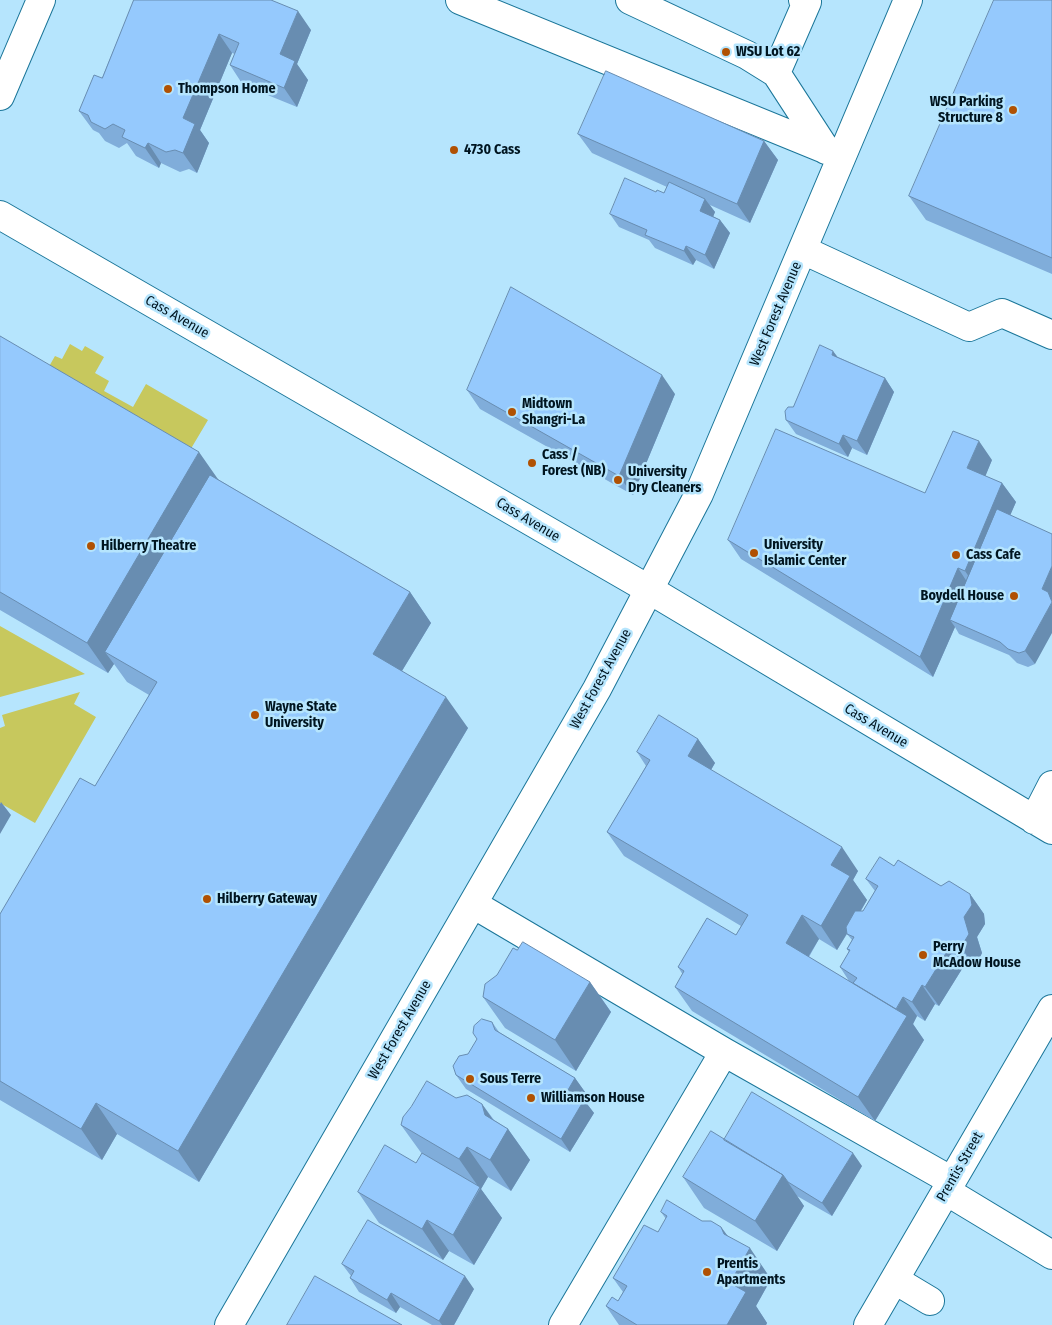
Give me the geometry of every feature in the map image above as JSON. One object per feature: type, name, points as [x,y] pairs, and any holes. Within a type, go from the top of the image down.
[{"type":"street","points":[[0,96],[42,0]]},
{"type":"street","points":[[630,0],[747,55],[776,72],[834,153]]},
{"type":"street","points":[[776,72],[807,2],[803,0]]},
{"type":"street","name":"West Forest Avenue","points":[[229,1325],[597,689],[650,590],[699,494],[803,250],[834,153],[908,0]]},
{"type":"street","points":[[467,1],[834,153]]},
{"type":"street","name":"Cass Avenue","points":[[0,215],[650,590],[1043,825]]},
{"type":"street","points":[[803,250],[969,327],[1002,313],[1052,334]]},
{"type":"street","points":[[1043,825],[1052,785]]},
{"type":"street","points":[[473,904],[949,1186],[1052,1254]]},
{"type":"street","name":"Prentis Street","points":[[868,1325],[1052,1009]]},
{"type":"street","points":[[563,1325],[724,1052]]},
{"type":"street","points":[[895,1280],[930,1301]]},
{"type":"shaded area","points":[[70,344],[82,351],[85,346],[104,357],[95,373],[109,381],[104,391],[133,407],[146,384],[208,420],[186,457],[43,377],[55,356],[62,359]]},
{"type":"shaded area","points":[[0,626],[85,674],[0,697]]},
{"type":"shaded area","points":[[80,692],[74,704],[96,717],[35,823],[0,803],[0,728],[5,726],[2,715]]},
{"type":"building","name":"Thompson Home","points":[[134,0],[271,0],[298,11],[280,54],[295,61],[284,88],[230,65],[239,43],[219,34],[183,118],[195,124],[183,153],[175,150],[166,152],[148,143],[145,148],[122,137],[125,130],[113,124],[105,129],[91,122],[88,115],[79,111],[94,75],[102,78]]},
{"type":"building","name":"WSU Parking Structure 8","points":[[994,0],[1052,0],[1052,258],[909,196]]},
{"type":"building","points":[[606,71],[764,141],[737,204],[578,134]]},
{"type":"building","points":[[625,178],[656,192],[657,190],[664,193],[669,182],[705,199],[700,211],[720,220],[705,255],[686,246],[684,251],[645,235],[647,230],[610,214]]},
{"type":"building","points":[[511,287],[662,375],[619,476],[467,390]]},
{"type":"building","name":"Hilberry Theatre","points":[[0,336],[199,452],[87,643],[0,592]]},
{"type":"building","points":[[820,345],[833,351],[832,355],[885,378],[857,441],[843,435],[839,444],[786,420],[785,411],[788,407],[793,407]]},
{"type":"building","points":[[776,429],[925,493],[953,431],[979,441],[967,468],[1002,483],[965,571],[958,568],[920,657],[728,540]]},
{"type":"building","name":"Hilberry Gateway","points":[[210,475],[410,592],[373,654],[446,697],[178,1151],[96,1103],[81,1129],[0,1081],[0,914],[80,778],[95,786],[157,682],[105,652]]},
{"type":"building","name":"Boydell House","points":[[997,509],[1052,534],[1052,566],[1042,589],[1048,592],[1052,602],[1025,651],[1019,653],[1008,649],[1000,642],[950,620]]},
{"type":"building","points":[[659,715],[698,739],[688,756],[842,847],[831,865],[850,876],[821,926],[802,915],[786,943],[907,1016],[858,1097],[675,987],[684,971],[678,967],[707,918],[736,935],[748,915],[607,832],[650,760],[637,752]]},
{"type":"building","name":"Perry McAdow House","points":[[880,857],[894,866],[898,860],[941,886],[949,881],[970,894],[972,905],[964,917],[969,934],[961,947],[948,950],[925,987],[922,985],[912,1002],[903,997],[896,1009],[853,983],[857,978],[840,967],[850,950],[847,949],[854,937],[847,934],[846,927],[855,911],[863,911],[878,886],[866,879]]},
{"type":"building","points":[[523,942],[590,982],[555,1040],[483,997],[485,984],[497,975],[513,948],[517,950]]},
{"type":"building","name":"Williamson House","points":[[482,1019],[492,1022],[495,1030],[575,1078],[568,1090],[584,1100],[561,1139],[456,1075],[453,1066],[459,1056],[468,1054],[477,1039],[473,1033],[474,1026]]},
{"type":"building","points":[[427,1081],[456,1098],[467,1095],[482,1104],[485,1115],[508,1129],[490,1160],[467,1147],[459,1159],[401,1125],[403,1117]]},
{"type":"building","points":[[752,1092],[853,1153],[822,1203],[788,1182],[783,1175],[724,1140]]},
{"type":"building","points":[[711,1131],[783,1175],[755,1221],[683,1177]]},
{"type":"building","points":[[385,1145],[416,1163],[422,1153],[480,1187],[453,1235],[427,1220],[422,1229],[358,1192]]},
{"type":"building","points":[[667,1200],[702,1221],[711,1221],[721,1227],[724,1234],[750,1248],[730,1283],[746,1292],[727,1325],[637,1325],[606,1306],[612,1297],[618,1301],[627,1286],[613,1278],[644,1225],[658,1232],[667,1216],[661,1212]]},
{"type":"building","points":[[368,1220],[465,1276],[439,1321],[391,1293],[387,1300],[350,1278],[354,1271],[342,1264]]},
{"type":"building","points":[[315,1276],[402,1325],[287,1325]]},
{"type":"place","name":"WSU Lot 62","points":[[726,52]]},
{"type":"place","name":"Thompson Home","points":[[168,89]]},
{"type":"place","name":"WSU Parking Structure 8","points":[[1013,110]]},
{"type":"place","name":"4730 Cass","points":[[454,150]]},
{"type":"place","name":"Midtown Shangri-La","points":[[512,412]]},
{"type":"place","name":"Cass / Forest (NB)","points":[[532,463]]},
{"type":"place","name":"University Dry Cleaners","points":[[618,480]]},
{"type":"place","name":"Hilberry Theatre","points":[[91,546]]},
{"type":"place","name":"University Islamic Center","points":[[754,553]]},
{"type":"place","name":"Cass Cafe","points":[[956,555]]},
{"type":"place","name":"Boydell House","points":[[1014,596]]},
{"type":"place","name":"Wayne State University","points":[[255,715]]},
{"type":"place","name":"Hilberry Gateway","points":[[207,899]]},
{"type":"place","name":"Perry McAdow House","points":[[923,955]]},
{"type":"place","name":"Sous Terre","points":[[470,1079]]},
{"type":"place","name":"Williamson House","points":[[531,1098]]},
{"type":"place","name":"Prentis Apartments","points":[[707,1272]]}]
